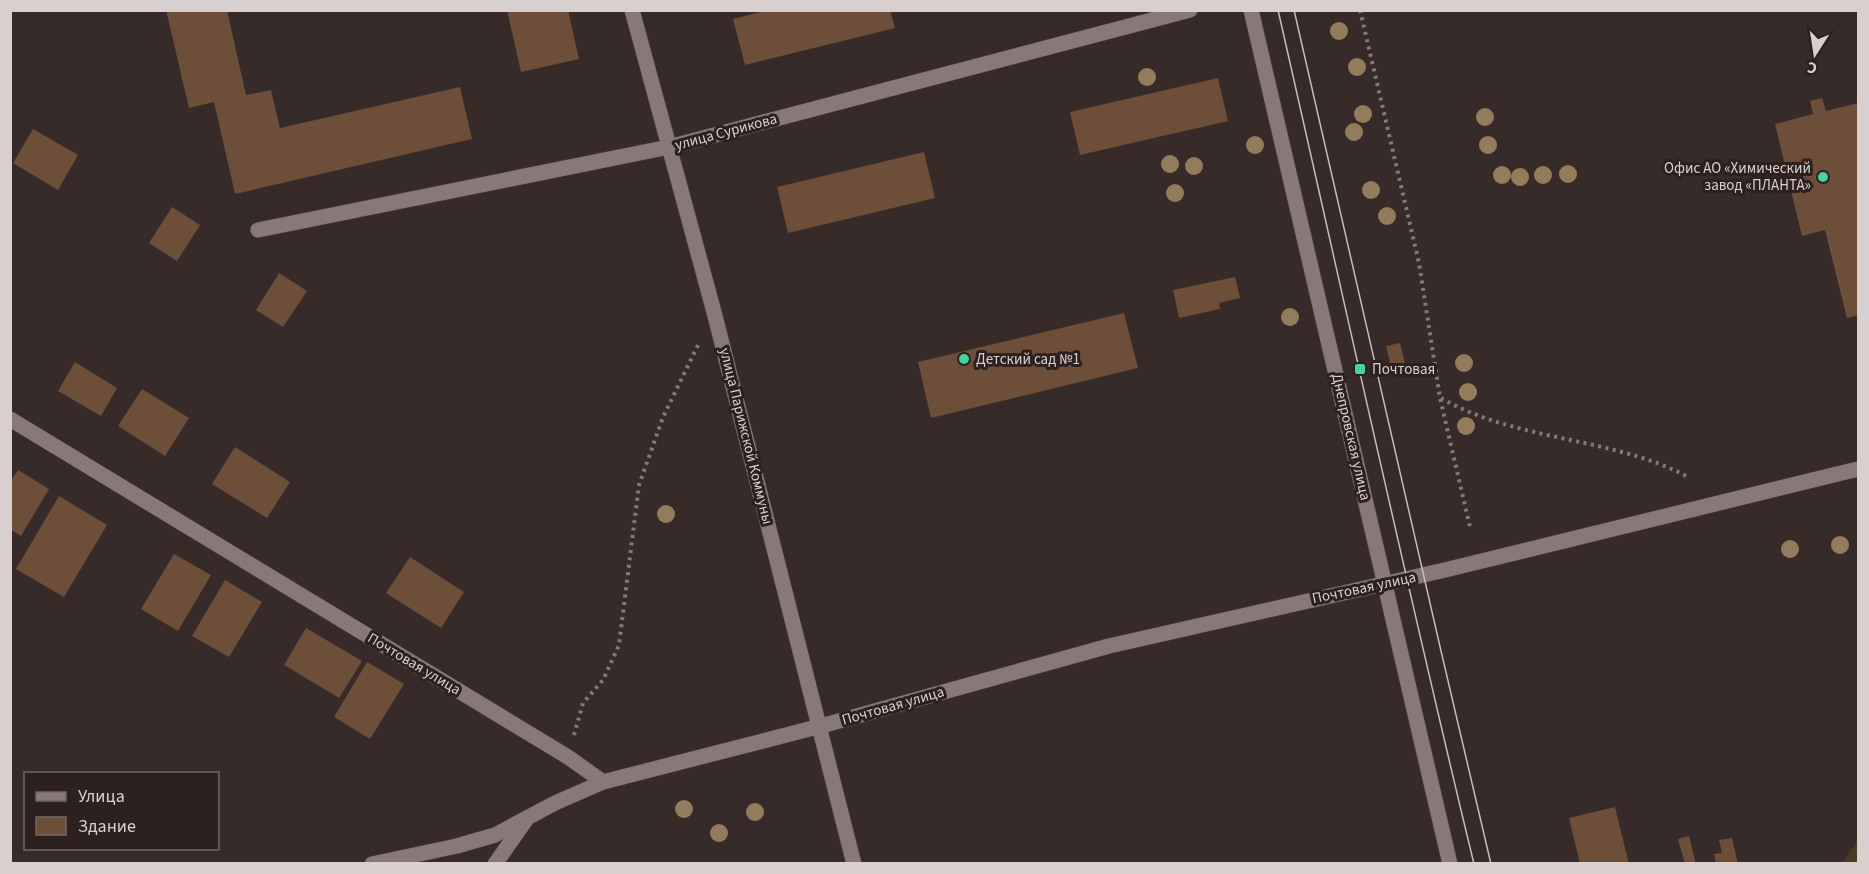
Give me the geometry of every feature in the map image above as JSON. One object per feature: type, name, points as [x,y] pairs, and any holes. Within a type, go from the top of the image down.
[{"type":"street","name":"улица Парижской Коммуны","points":[[632,10],[714,312],[854,864]]},
{"type":"street","name":"улица Сурикова","points":[[258,230],[669,147],[1190,10]]},
{"type":"street","name":"Днепровская улица","points":[[1251,10],[1450,864]]},
{"type":"street","name":"Почтовая улица","points":[[10,418],[568,757],[603,782],[820,726],[1109,646],[1445,570],[1858,469]]},
{"type":"street","points":[[372,864],[457,846],[495,835],[555,803],[603,782]]},
{"type":"street","points":[[495,864],[526,820]]},
{"type":"path","points":[[1360,10],[1419,263],[1440,398],[1470,527]]},
{"type":"path","points":[[568,757],[583,703],[603,680],[619,645],[639,485],[650,450],[714,312]]},
{"type":"path","points":[[1440,398],[1477,416],[1517,428],[1661,462],[1688,477]]},
{"type":"shaded area","points":[[1858,840],[1858,863],[1842,863]]},
{"type":"building","points":[[166,10],[227,10],[246,95],[271,90],[280,128],[460,87],[472,139],[235,194],[214,102],[189,108]]},
{"type":"building","points":[[507,10],[568,10],[579,59],[521,72]]},
{"type":"building","points":[[769,10],[890,10],[895,28],[745,65],[733,19]]},
{"type":"building","points":[[1218,78],[1228,121],[1080,155],[1070,112]]},
{"type":"building","name":"Офис АО «Химический завод «ПЛАНТА»","points":[[1822,98],[1826,111],[1858,103],[1858,315],[1847,318],[1825,230],[1802,236],[1775,124],[1813,114],[1810,101]]},
{"type":"building","points":[[33,129],[78,155],[58,190],[13,163]]},
{"type":"building","points":[[924,152],[935,198],[788,233],[777,187]]},
{"type":"building","points":[[172,207],[200,225],[177,261],[149,243]]},
{"type":"building","points":[[279,273],[307,291],[283,327],[256,310]]},
{"type":"building","points":[[1235,277],[1240,298],[1219,303],[1220,309],[1179,318],[1173,290]]},
{"type":"building","points":[[1124,313],[1138,368],[931,418],[918,362]]},
{"type":"building","points":[[1400,343],[1406,368],[1392,371],[1386,346]]},
{"type":"building","points":[[75,362],[117,388],[101,416],[58,391]]},
{"type":"building","points":[[142,389],[189,418],[165,456],[118,426]]},
{"type":"building","points":[[235,447],[290,482],[267,518],[212,484]]},
{"type":"building","points":[[18,470],[49,489],[21,536],[10,529],[10,482]]},
{"type":"building","points":[[59,496],[107,525],[64,597],[16,569]]},
{"type":"building","points":[[174,554],[211,575],[178,631],[141,609]]},
{"type":"building","points":[[410,557],[464,592],[441,628],[386,593]]},
{"type":"building","points":[[225,580],[262,602],[229,657],[192,636]]},
{"type":"building","points":[[306,628],[362,661],[339,698],[284,665]]},
{"type":"building","points":[[367,662],[404,684],[370,739],[334,717]]},
{"type":"building","points":[[1615,807],[1629,864],[1580,864],[1569,818]]},
{"type":"building","points":[[1689,836],[1696,864],[1685,864],[1678,839]]},
{"type":"building","points":[[1732,838],[1738,864],[1716,864],[1714,854],[1722,853],[1719,840]]},
{"type":"tram line","points":[[1278,10],[1474,864]]},
{"type":"tram line","points":[[1294,10],[1491,864]]},
{"type":"place","name":"Офис АО «Химический завод «ПЛАНТА»","points":[[1823,177]]},
{"type":"place","name":"Детский сад №1","points":[[964,359]]},
{"type":"place","name":"Почтовая","points":[[1360,369]]}]
